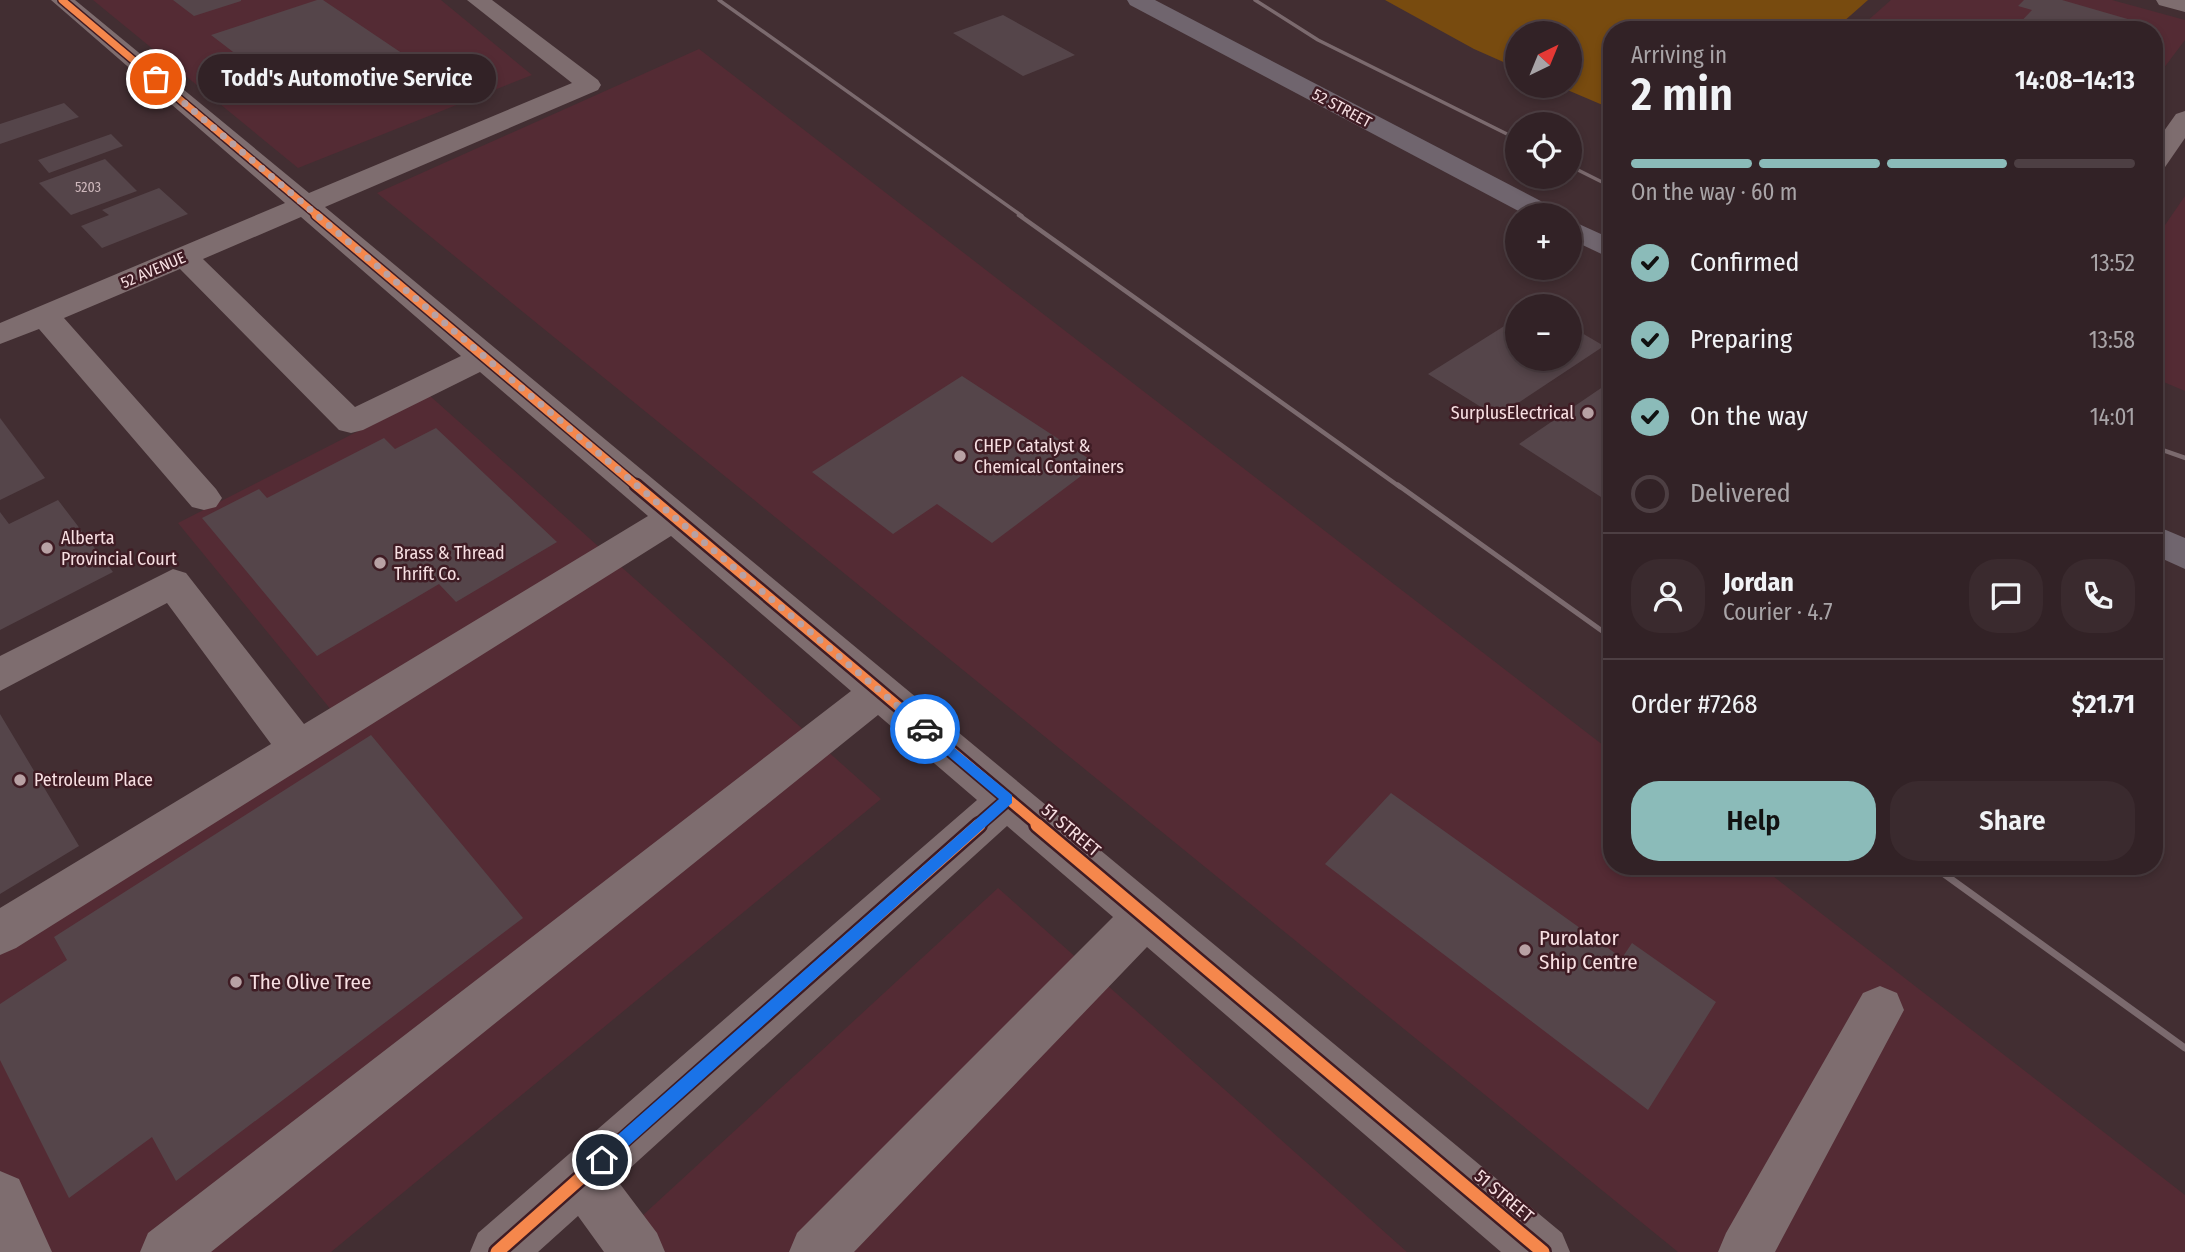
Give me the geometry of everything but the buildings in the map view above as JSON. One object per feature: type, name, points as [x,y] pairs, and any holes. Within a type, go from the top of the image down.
[{"type":"main road","name":"52 STREET","points":[[1138,0],[1523,203]]},
{"type":"main road","points":[[1582,234],[1603,245]]},
{"type":"main road","points":[[2163,543],[2185,555]]},
{"type":"street","name":"51 STREET","points":[[62,0],[1146,916],[1531,1248]]},
{"type":"street","name":"52 AVENUE","points":[[0,334],[589,85],[478,0]]},
{"type":"street","points":[[2167,0],[2185,5]]},
{"type":"street","points":[[2163,151],[2185,119]]},
{"type":"street","points":[[185,257],[351,422],[484,357]]},
{"type":"street","points":[[44,316],[204,498]]},
{"type":"street","points":[[0,933],[673,518]]},
{"type":"street","points":[[0,675],[173,583],[298,748]]},
{"type":"street","points":[[167,1252],[880,691]]},
{"type":"street","points":[[497,1252],[1008,799]]},
{"type":"street","points":[[816,1252],[1146,916]]},
{"type":"street","points":[[1745,1252],[1880,1010]]},
{"type":"street","points":[[582,1177],[638,1252]]},
{"type":"street","points":[[0,1198],[25,1252]]},
{"type":"shaded area","points":[[93,0],[441,0],[532,75],[298,168]]},
{"type":"shaded area","points":[[1385,0],[1868,0],[1844,21],[1603,21],[1603,105],[1582,96],[1582,21],[1505,21],[1505,63],[1474,49]]},
{"type":"shaded area","points":[[1891,0],[2112,0],[2185,20],[2185,40],[2163,69],[2163,21],[1867,21]]},
{"type":"shaded area","points":[[699,49],[1603,745],[1603,875],[1772,875],[2185,1195],[2185,1252],[1678,1252],[377,193]]},
{"type":"shaded area","points":[[2185,196],[2185,391],[2163,382],[2163,228]]},
{"type":"shaded area","points":[[429,395],[881,799],[331,1252],[0,1252],[0,950],[350,733],[178,523]]},
{"type":"shaded area","points":[[998,888],[1407,1252],[603,1252]]},
{"type":"railway","points":[[719,0],[1022,216]]},
{"type":"railway","points":[[1255,0],[1318,40],[1505,133]]},
{"type":"railway","points":[[1582,172],[1603,182]]},
{"type":"railway","points":[[1019,215],[1400,487]]},
{"type":"railway","points":[[2163,450],[2185,458]]},
{"type":"railway","points":[[1398,485],[1603,632]]},
{"type":"railway","points":[[1945,875],[2185,1048]]},
{"type":"cycle path","points":[[62,0],[1543,1252]]},
{"type":"cycle path","points":[[497,1252],[1008,799]]},
{"type":"way so far","points":[[156,79],[925,729]]},
{"type":"place","name":"Todd's Automotive Service","points":[[156,79]]},
{"type":"place","name":"SurplusElectrical","points":[[1588,413]]},
{"type":"place","name":"CHEP Catalyst & Chemical Containers","points":[[960,456]]},
{"type":"place","name":"Alberta Provincial Court","points":[[47,548]]},
{"type":"place","name":"Brass & Thread Thrift Co.","points":[[380,563]]},
{"type":"place","name":"Petroleum Place","points":[[20,780]]},
{"type":"place","name":"Purolator Ship Centre","points":[[1525,950]]},
{"type":"place","name":"The Olive Tree","points":[[236,982]]},
{"type":"route","points":[[602,1160],[1008,799],[925,729]]}]
